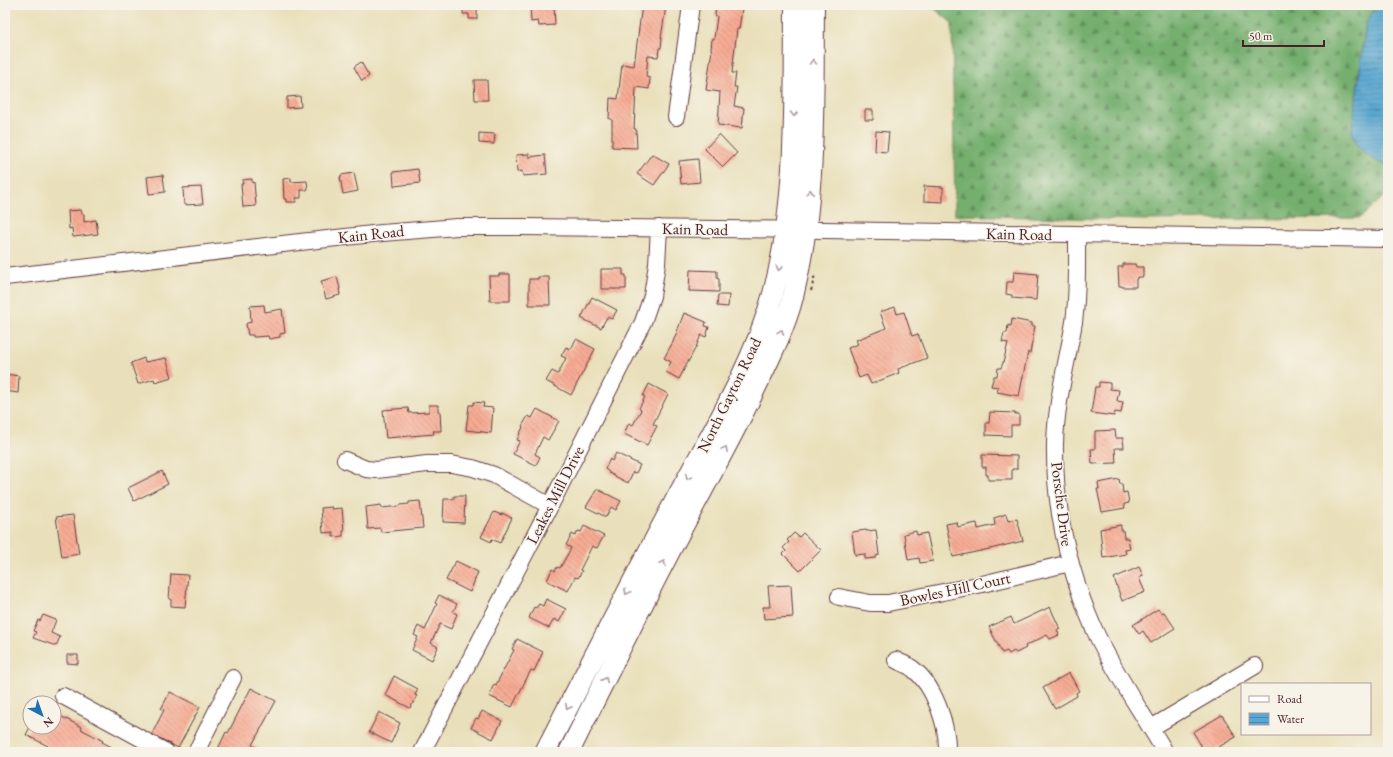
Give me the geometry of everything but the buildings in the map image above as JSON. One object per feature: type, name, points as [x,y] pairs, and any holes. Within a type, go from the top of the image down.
[{"type":"main road","name":"North Gayton Road","points":[[546,752],[615,615],[723,412],[758,337],[773,294],[786,230],[793,168],[794,5]]},
{"type":"main road","name":"North Gayton Road","points":[[569,752],[664,563],[764,371],[780,335],[793,299],[806,230],[811,181],[813,141],[814,5]]},
{"type":"street","points":[[676,117],[691,5]]},
{"type":"street","name":"Kain Road","points":[[5,277],[306,241],[423,229],[522,227],[659,228],[1388,239]]},
{"type":"street","name":"Leakes Mill Drive","points":[[422,752],[550,506],[643,322],[652,296],[657,264],[659,228]]},
{"type":"street","name":"Porsche Drive","points":[[1077,234],[1077,289],[1074,320],[1061,382],[1055,444],[1061,519],[1070,563],[1079,591],[1095,630],[1114,666],[1165,752]]},
{"type":"street","points":[[345,460],[366,469],[377,470],[427,464],[451,464],[473,468],[494,475],[550,506]]},
{"type":"street","name":"Bowles Hill Court","points":[[839,597],[870,603],[888,603],[1070,563]]},
{"type":"street","points":[[896,660],[912,668],[923,679],[933,693],[943,719],[947,752]]},
{"type":"street","points":[[1151,728],[1255,666]]},
{"type":"street","points":[[196,752],[233,678]]},
{"type":"street","points":[[63,696],[166,752]]},
{"type":"green space","points":[[930,5],[1377,5],[1366,23],[1352,131],[1357,144],[1362,151],[1375,160],[1388,165],[1388,193],[1360,218],[1142,220],[955,215],[952,23]]},
{"type":"water","points":[[1377,5],[1388,5],[1388,165],[1375,160],[1362,151],[1357,144],[1352,131],[1366,23]]}]
